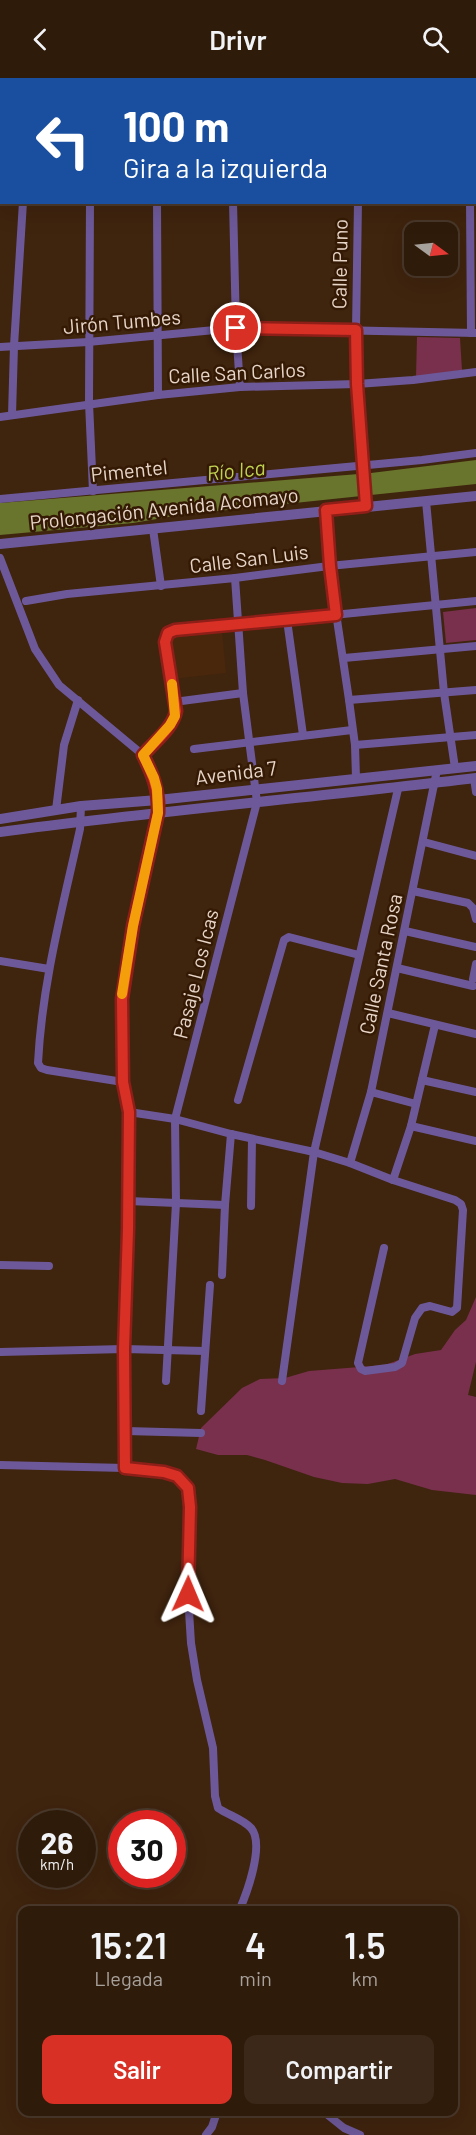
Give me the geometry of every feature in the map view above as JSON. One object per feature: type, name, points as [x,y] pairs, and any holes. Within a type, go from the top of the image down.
[{"type":"street","points":[[12,416],[23,204]]},
{"type":"street","points":[[90,204],[88,342],[93,491]]},
{"type":"street","points":[[157,204],[158,395]]},
{"type":"street","points":[[233,204],[240,387]]},
{"type":"street","name":"Calle Puno","points":[[358,204],[357,384],[366,503]]},
{"type":"street","points":[[470,204],[474,263],[473,333]]},
{"type":"street","name":"Jirón Tumbes","points":[[0,347],[88,342],[236,328],[473,333]]},
{"type":"street","name":"Calle San Carlos","points":[[0,417],[89,403],[240,387],[357,384],[476,372]]},
{"type":"street","name":"Pimentel","points":[[0,499],[364,468],[476,453]]},
{"type":"street","name":"Prolongación Avenida Acomayo","points":[[0,544],[326,510],[366,503],[426,501],[476,496]]},
{"type":"street","points":[[426,501],[444,693],[455,768]]},
{"type":"street","points":[[326,510],[336,615],[355,745],[356,778]]},
{"type":"street","points":[[153,529],[161,586]]},
{"type":"street","name":"Calle San Luis","points":[[26,601],[67,594],[476,552]]},
{"type":"street","points":[[0,558],[35,649],[59,685],[143,755],[154,778],[158,800],[158,813],[133,926],[122,999],[123,1082],[129,1112],[124,1349],[125,1468]]},
{"type":"street","name":"Pasaje Los Icas","points":[[166,1381],[176,1203],[175,1119],[257,802],[243,693],[235,578]]},
{"type":"street","points":[[143,755],[172,721],[176,711],[165,642],[168,633],[175,630],[476,601]]},
{"type":"street","points":[[287,620],[303,735]]},
{"type":"street","points":[[344,658],[476,646]]},
{"type":"street","points":[[349,700],[476,690]]},
{"type":"street","points":[[174,702],[243,693]]},
{"type":"street","points":[[56,810],[64,745],[78,700]]},
{"type":"street","points":[[194,749],[352,730]]},
{"type":"street","points":[[355,745],[476,735]]},
{"type":"street","name":"Avenida 7","points":[[0,819],[81,806],[476,766]]},
{"type":"street","name":"Calle Santa Rosa","points":[[350,1162],[371,1092],[437,770]]},
{"type":"street","points":[[475,778],[476,792]]},
{"type":"street","name":"Avenida 7","points":[[0,832],[81,821],[398,789],[475,778]]},
{"type":"street","points":[[282,1381],[314,1152],[398,789]]},
{"type":"street","points":[[81,806],[81,821],[48,969],[40,1020],[39,1065],[47,1070],[123,1082]]},
{"type":"street","points":[[424,842],[476,856]]},
{"type":"street","points":[[413,891],[468,903],[473,908],[476,919]]},
{"type":"street","points":[[405,931],[476,947]]},
{"type":"street","points":[[238,1100],[284,939],[289,938],[359,955]]},
{"type":"street","points":[[0,961],[48,969]]},
{"type":"street","points":[[397,968],[473,982],[476,964]]},
{"type":"street","points":[[388,1012],[476,1034]]},
{"type":"street","points":[[393,1180],[411,1126],[435,1025]]},
{"type":"street","points":[[422,1080],[476,1092]]},
{"type":"street","points":[[371,1092],[416,1104]]},
{"type":"street","points":[[129,1112],[175,1119],[314,1152],[350,1162],[461,1204],[463,1210],[457,1308],[452,1312],[430,1306],[422,1308],[415,1318],[402,1363],[395,1367],[365,1371],[358,1363],[384,1248]]},
{"type":"street","points":[[411,1126],[476,1141]]},
{"type":"street","points":[[222,1275],[231,1134]]},
{"type":"street","points":[[251,1206],[252,1139]]},
{"type":"street","points":[[128,1201],[225,1205]]},
{"type":"street","points":[[0,1265],[49,1266]]},
{"type":"street","points":[[201,1411],[210,1285]]},
{"type":"street","points":[[0,1352],[124,1349],[205,1351]]},
{"type":"street","points":[[126,1431],[201,1433]]},
{"type":"street","points":[[0,1465],[125,1468],[164,1472],[177,1476],[188,1488],[190,1507],[188,1594],[191,1643],[213,1748],[215,1796],[218,1808],[253,1829],[256,1840],[254,1865],[241,1906]]},
{"type":"street","points":[[206,2135],[216,2116]]},
{"type":"street","points":[[329,2116],[344,2128],[360,2135]]},
{"type":"shaded area","points":[[417,337],[460,338],[462,370],[416,377]]},
{"type":"shaded area","name":"Río Ica","points":[[476,460],[476,484],[180,515],[133,523],[0,535],[0,503],[371,473]]},
{"type":"shaded area","points":[[476,608],[476,640],[446,643],[443,612]]},
{"type":"shaded area","points":[[222,630],[226,673],[173,679],[168,635]]},
{"type":"shaded area","points":[[476,1297],[476,1362],[468,1395],[476,1397],[476,1495],[432,1490],[395,1479],[368,1484],[342,1483],[314,1477],[247,1455],[218,1455],[196,1449],[201,1428],[242,1388],[260,1379],[285,1378],[309,1371],[385,1365],[415,1354],[441,1350],[455,1330],[466,1320]]},
{"type":"slow traffic","points":[[122,994],[133,926],[158,813],[157,789],[143,755],[170,725],[175,716],[172,684]]},
{"type":"route","points":[[188,1594],[190,1507],[188,1488],[177,1476],[164,1472],[125,1468],[124,1349],[129,1112],[123,1082],[122,999],[133,926],[158,813],[157,789],[143,755],[170,725],[175,716],[165,642],[168,633],[175,630],[336,615],[326,510],[366,506],[357,384],[356,330],[236,328]]}]
